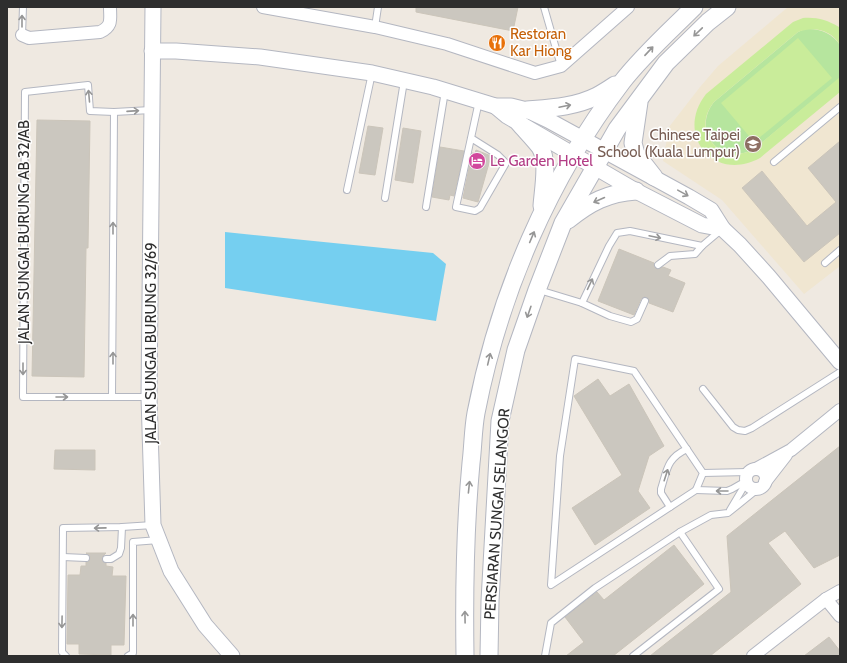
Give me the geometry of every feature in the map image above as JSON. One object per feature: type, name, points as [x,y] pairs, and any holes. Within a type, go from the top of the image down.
[{"type":"main road","name":"PERSIARAN SUNGAI SELANGOR","points":[[466,656],[464,599],[468,501],[476,414],[497,326],[513,281],[542,212],[597,116],[623,80],[694,7]]},
{"type":"main road","name":"PERSIARAN SUNGAI SELANGOR","points":[[489,656],[490,601],[500,421],[516,350],[537,290],[562,223],[617,129],[639,97],[666,63],[708,22],[727,7]]},
{"type":"main road","points":[[542,212],[544,170],[541,148],[523,117],[580,103],[597,96],[623,80]]},
{"type":"main road","points":[[639,97],[633,143],[636,154],[654,177]]},
{"type":"main road","points":[[562,223],[596,201],[620,192],[636,191]]},
{"type":"street","points":[[22,35],[29,38],[100,32],[106,29],[110,23],[110,7]]},
{"type":"street","name":"JALAN SUNGAI BURUNG 32/69","points":[[153,7],[150,398],[153,525],[171,571],[205,625],[232,656]]},
{"type":"street","points":[[263,7],[375,27],[447,44],[536,73],[561,66],[628,7]]},
{"type":"street","points":[[152,51],[176,51],[260,57],[372,73],[445,91],[495,106],[511,106],[523,117],[574,155],[636,191],[702,225],[723,229]]},
{"type":"street","points":[[523,117],[548,120],[654,177],[711,210],[723,229],[740,244],[840,362]]},
{"type":"street","points":[[749,476],[791,450],[840,410]]},
{"type":"street","points":[[749,476],[753,489],[762,485],[791,450]]},
{"type":"street","points":[[749,476],[764,473],[762,485]]},
{"type":"street","points":[[753,656],[826,599],[840,591]]},
{"type":"street","points":[[826,599],[840,616]]},
{"type":"lane","points":[[22,7],[22,35]]},
{"type":"lane","points":[[375,27],[378,7]]},
{"type":"lane","points":[[544,7],[561,66]]},
{"type":"lane","points":[[347,190],[372,73]]},
{"type":"lane","points":[[385,198],[404,81]]},
{"type":"lane","name":"JALAN SUNGAI BURUNG AB 32/AB","points":[[150,398],[23,397],[25,92],[88,85],[90,111],[114,112],[152,110]]},
{"type":"lane","points":[[426,207],[445,91]]},
{"type":"lane","points":[[471,138],[498,155],[506,163],[480,208],[475,211],[456,207],[471,138],[479,102]]},
{"type":"lane","points":[[774,162],[840,107]]},
{"type":"lane","points":[[112,397],[114,112]]},
{"type":"lane","points":[[658,265],[670,256],[695,254],[702,246],[723,229]]},
{"type":"lane","points":[[582,303],[609,246],[617,233],[630,231],[702,246]]},
{"type":"lane","points":[[825,263],[840,250]]},
{"type":"lane","points":[[537,290],[582,303],[610,316],[631,322],[637,319],[644,301]]},
{"type":"lane","points":[[576,358],[634,371],[704,473],[696,490],[551,585],[560,456],[576,358]]},
{"type":"lane","points":[[703,389],[733,427],[738,430],[745,431],[762,423],[840,372]]},
{"type":"lane","points":[[670,507],[661,493],[661,489],[670,460],[675,455],[687,449]]},
{"type":"lane","points":[[704,473],[749,476]]},
{"type":"lane","points":[[696,490],[726,491],[732,489],[749,476]]},
{"type":"lane","points":[[728,513],[749,476]]},
{"type":"lane","points":[[545,656],[551,622],[595,588],[680,532],[711,515],[728,513],[762,485]]},
{"type":"lane","points":[[66,656],[62,652],[63,528],[153,525]]},
{"type":"lane","points":[[106,559],[112,559],[119,554],[122,527]]},
{"type":"lane","points":[[633,656],[720,589],[680,532]]},
{"type":"lane","points":[[121,543],[159,540]]},
{"type":"lane","points":[[128,656],[133,653],[133,542]]},
{"type":"lane","points":[[63,557],[86,558]]},
{"type":"shaded area","name":"Chinese Taipei School (Kuala Lumpur)","points":[[788,7],[840,7],[840,266],[804,294],[722,200],[663,161],[669,127],[700,87],[718,66]]},
{"type":"green space","points":[[803,18],[813,18],[830,22],[839,27],[840,45],[832,36],[822,31],[810,29],[798,32],[714,102],[707,113],[705,124],[707,134],[713,143],[721,150],[730,153],[742,153],[754,149],[840,77],[840,92],[760,158],[743,164],[728,164],[714,160],[704,151],[697,139],[694,125],[697,110],[706,94],[793,22]]},
{"type":"green space","points":[[805,29],[821,30],[833,37],[840,45],[839,79],[754,149],[742,153],[730,153],[720,150],[713,143],[708,134],[706,124],[708,113],[714,102],[798,32]]},
{"type":"green space","points":[[798,38],[832,78],[754,142],[721,103]]},
{"type":"water","points":[[225,232],[433,253],[446,264],[436,321],[225,288]]},
{"type":"building","points":[[416,7],[518,7],[513,31],[416,12]]},
{"type":"building","points":[[37,120],[90,121],[84,377],[32,376]]},
{"type":"building","points":[[368,126],[383,128],[375,175],[359,173]]},
{"type":"building","points":[[403,128],[421,131],[413,183],[395,180]]},
{"type":"building","points":[[840,141],[840,233],[804,262],[742,188],[762,171],[807,226],[836,202],[808,168]]},
{"type":"building","points":[[440,147],[464,151],[454,196],[450,195],[449,200],[432,197]]},
{"type":"building","points":[[476,150],[491,156],[478,202],[463,198],[472,153],[475,153]]},
{"type":"building","points":[[619,249],[654,263],[654,267],[657,269],[663,267],[671,270],[668,276],[685,283],[673,312],[649,303],[649,299],[645,297],[641,299],[634,315],[598,301]]},
{"type":"building","points":[[598,379],[610,396],[629,384],[664,446],[649,456],[638,491],[650,508],[595,545],[572,508],[622,475],[574,396]]},
{"type":"building","points":[[840,446],[840,555],[814,568],[785,531],[768,543],[801,584],[710,656],[650,656],[731,592],[727,536]]},
{"type":"building","points":[[55,450],[95,450],[95,470],[54,469]]},
{"type":"building","points":[[674,545],[704,584],[613,656],[566,656],[584,642],[565,617],[597,592],[604,600]]},
{"type":"building","points":[[86,553],[106,553],[102,557],[102,561],[106,563],[106,566],[113,567],[112,576],[126,576],[124,645],[111,645],[111,655],[79,654],[79,644],[67,644],[68,575],[80,575],[81,566],[86,566],[86,562],[90,559],[90,556]]},
{"type":"building","points":[[829,637],[840,651],[840,656],[804,656]]},
{"type":"place","name":"Restoran Kar Hiong","points":[[497,43]]},
{"type":"place","name":"Chinese Taipei School (Kuala Lumpur)","points":[[753,144]]},
{"type":"place","name":"Le Garden Hotel","points":[[477,161]]}]
